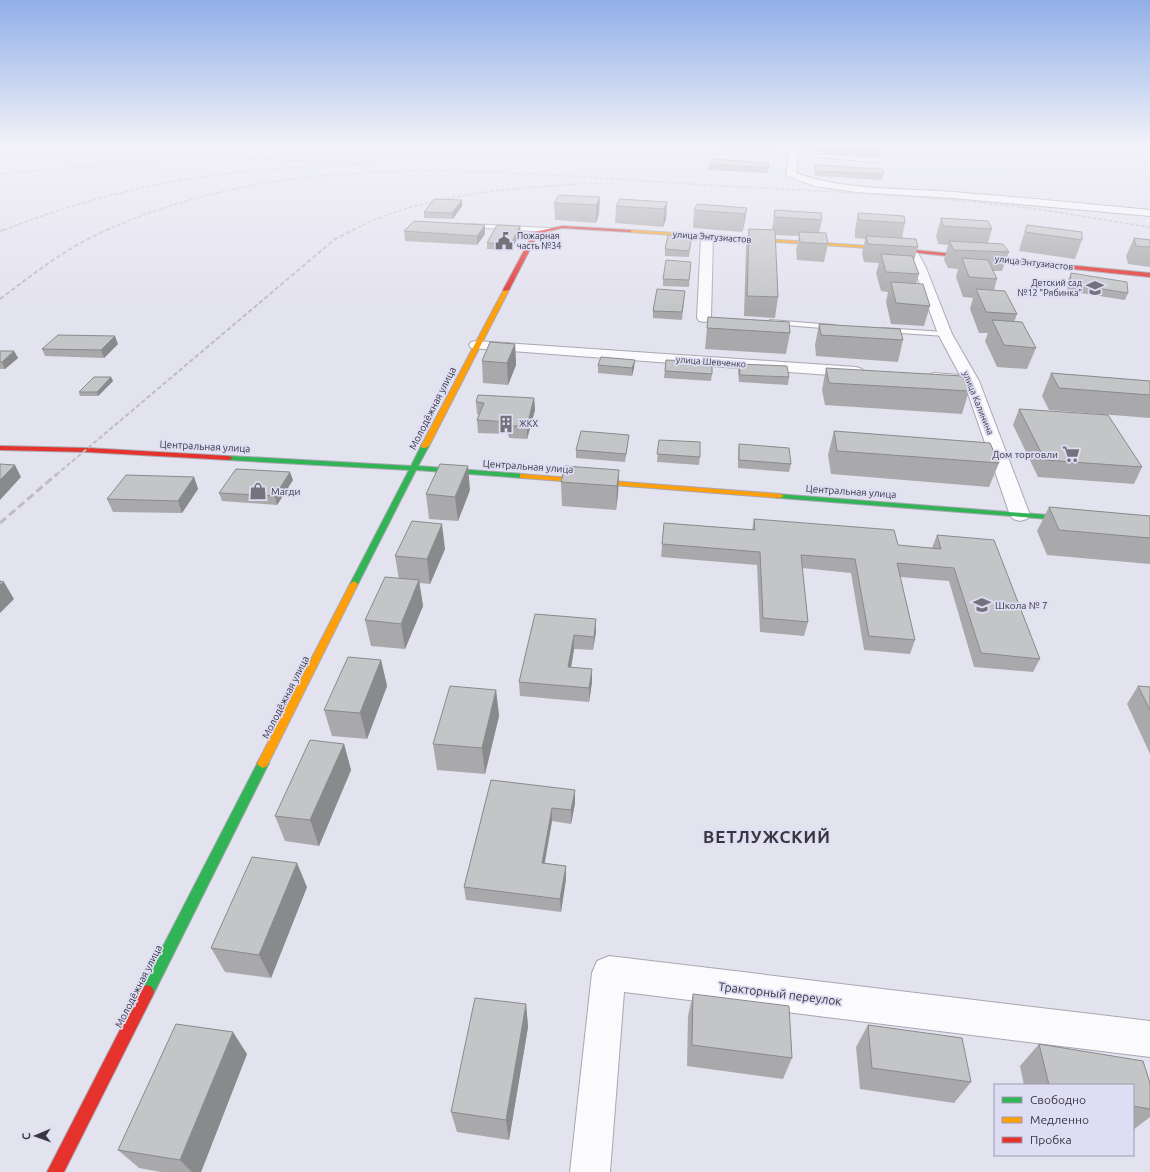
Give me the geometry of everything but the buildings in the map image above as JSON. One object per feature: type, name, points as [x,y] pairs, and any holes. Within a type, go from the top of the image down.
[{"type":"street","points":[[1012,200],[1150,213]]},
{"type":"street","name":"улица Энтузиастов","points":[[536,233],[562,227],[911,250],[1150,275]]},
{"type":"street","name":"Молодёжная улица","points":[[55,1172],[476,345],[536,233]]},
{"type":"street","points":[[707,237],[708,318]]},
{"type":"street","name":"улица Калинина","points":[[911,250],[920,268],[945,334],[971,381],[1020,514]]},
{"type":"street","name":"улица Шевченко","points":[[476,345],[867,373]]},
{"type":"street","points":[[923,377],[971,381]]},
{"type":"street","name":"Центральная улица","points":[[0,448],[87,450],[414,468],[1081,519]]},
{"type":"street","name":"Тракторный переулок","points":[[590,1172],[609,973],[1150,1040]]},
{"type":"lane","points":[[470,226],[549,230]]},
{"type":"lane","points":[[766,322],[844,327]]},
{"type":"lane","points":[[875,330],[945,334]]},
{"type":"railway","points":[[4,230],[41,216],[94,200]]},
{"type":"railway","points":[[107,230],[176,204],[193,200]]},
{"type":"railway","points":[[353,230],[382,217],[440,200]]},
{"type":"railway","points":[[949,200],[1058,212],[1150,227]]},
{"type":"railway","points":[[0,231],[6,229]]},
{"type":"railway","points":[[0,299],[66,252],[109,229]]},
{"type":"railway","points":[[56,475],[335,239],[353,230]]},
{"type":"railway","points":[[0,523],[57,474]]},
{"type":"traffic: fast","points":[[354,584],[425,446]]},
{"type":"traffic: fast","points":[[229,458],[414,468],[523,476]]},
{"type":"traffic: fast","points":[[780,496],[1074,519]]},
{"type":"traffic: fast","points":[[147,992],[263,763]]},
{"type":"traffic: slow","points":[[630,231],[883,248]]},
{"type":"traffic: slow","points":[[425,446],[506,290]]},
{"type":"traffic: slow","points":[[523,476],[780,496]]},
{"type":"traffic: slow","points":[[263,763],[354,584]]},
{"type":"traffic: jam","points":[[506,290],[536,233],[562,227],[630,231]]},
{"type":"traffic: jam","points":[[883,248],[1150,275]]},
{"type":"traffic: jam","points":[[0,448],[87,450],[229,458]]},
{"type":"traffic: jam","points":[[55,1172],[147,992]]},
{"type":"place","name":"Пожарная часть №34","points":[[504,241]]},
{"type":"place","name":"Детский сад №12 \"Рябинка\"","points":[[1095,288]]},
{"type":"place","name":"ЖКХ","points":[[506,424]]},
{"type":"place","name":"Дом торговли","points":[[1071,454]]},
{"type":"place","name":"Магди","points":[[258,491]]},
{"type":"place","name":"Школа № 7","points":[[982,605]]},
{"type":"district","name":"ВЕТЛУЖСКИЙ","points":[[767,837]]}]
